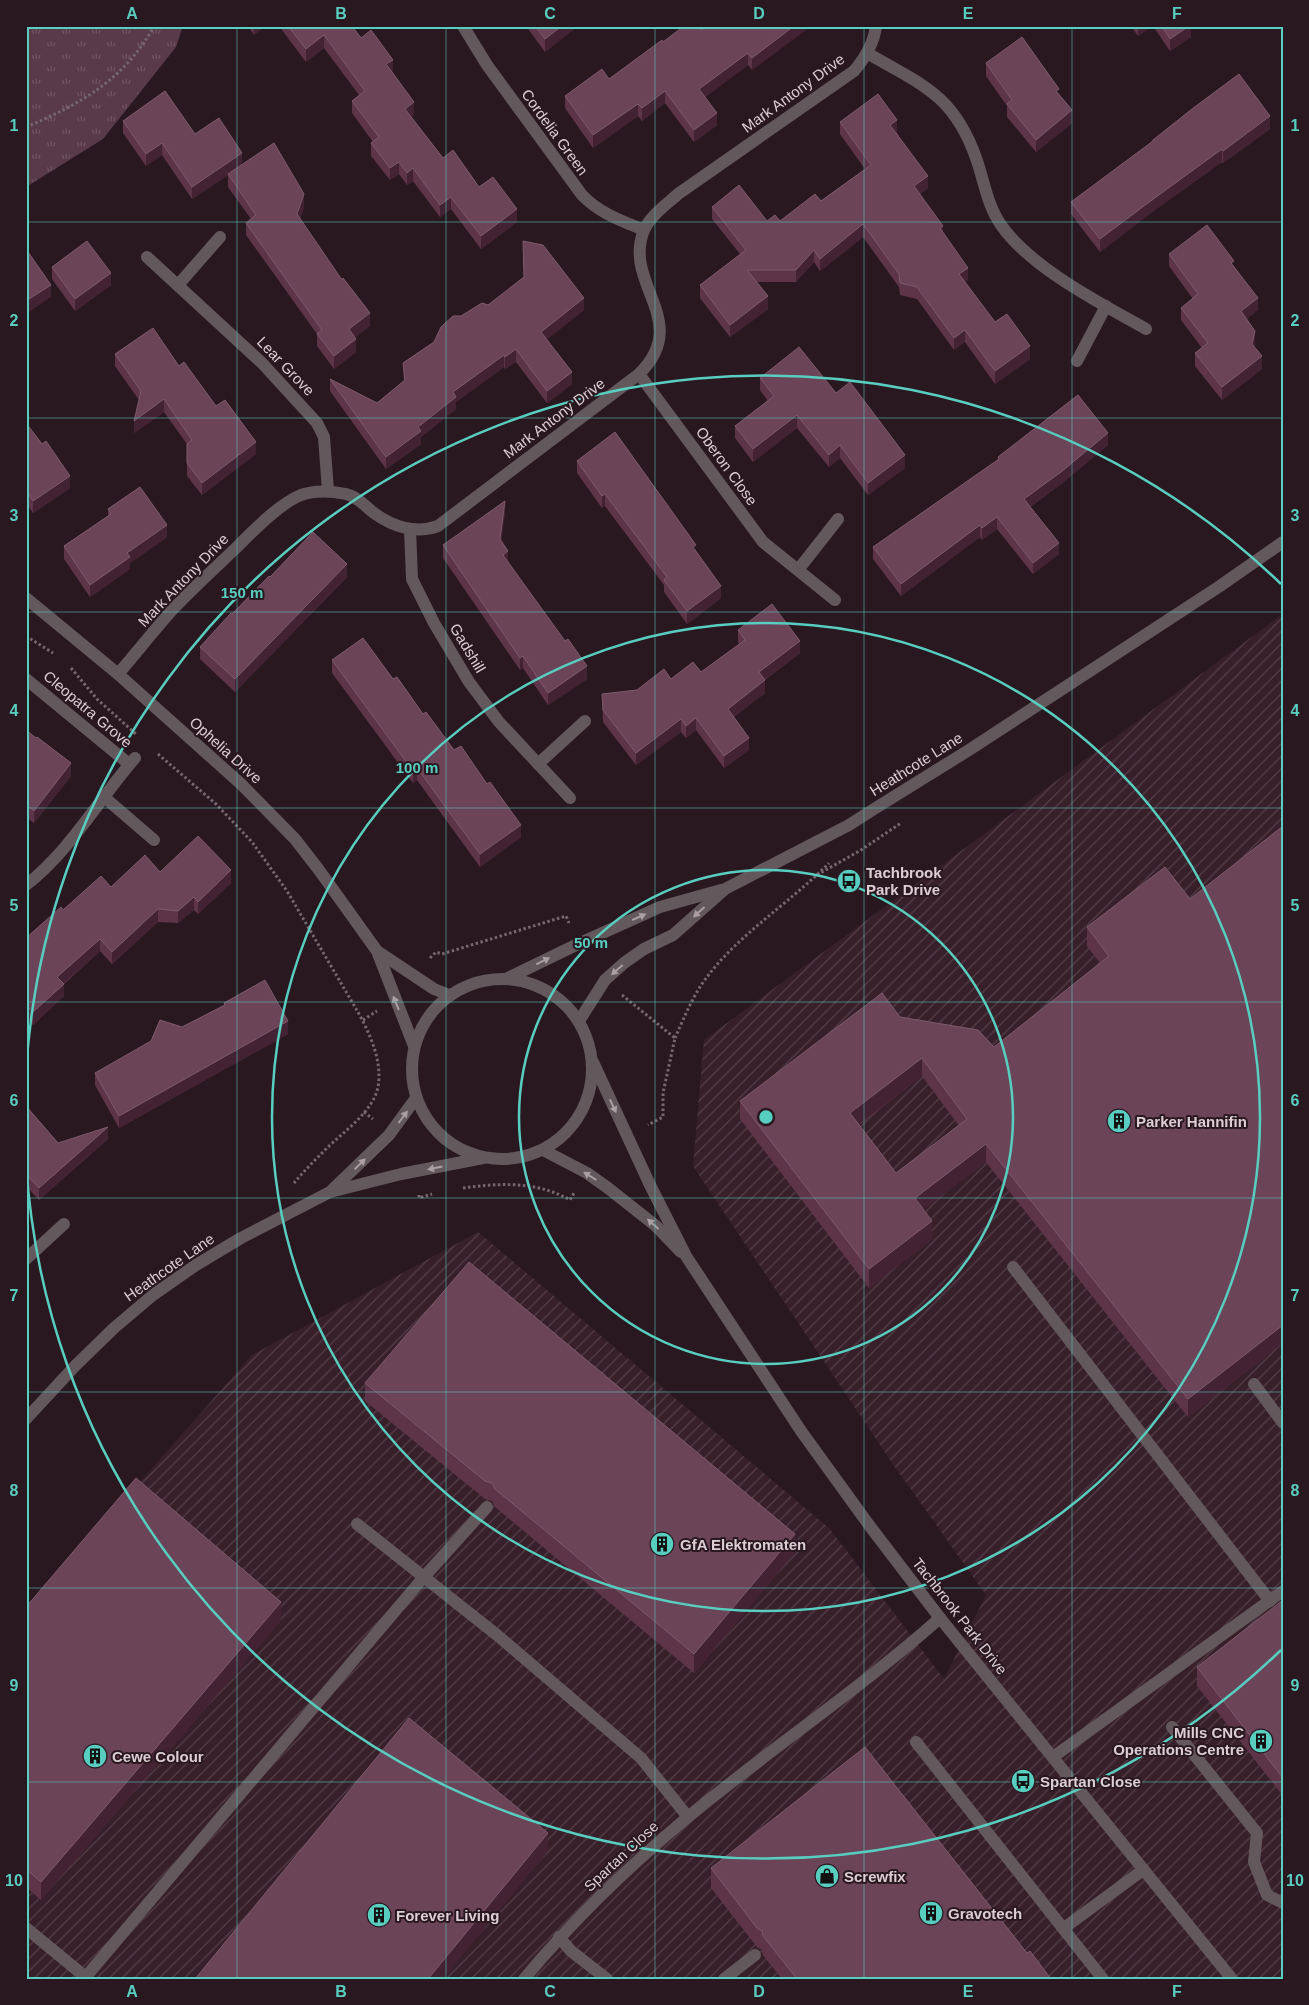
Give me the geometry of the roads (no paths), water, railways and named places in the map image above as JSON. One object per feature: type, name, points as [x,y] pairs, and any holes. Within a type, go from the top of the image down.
[{"type":"street","name":"Cordelia Green","points":[[463,26],[492,72],[582,195],[608,215],[644,230]]},
{"type":"street","name":"Mark Antony Drive","points":[[118,674],[175,608],[259,526],[296,498],[302,495],[328,491],[354,496],[376,514],[392,523],[410,529],[426,530],[438,526],[639,374],[649,364],[657,350],[660,330],[658,313],[643,275],[639,253],[644,230],[654,215],[678,194],[854,71],[867,53],[874,38],[876,26]]},
{"type":"street","points":[[867,53],[924,84],[957,117],[970,141],[993,210],[1000,224],[1017,244],[1037,262],[1146,329]]},
{"type":"street","points":[[178,285],[220,237]]},
{"type":"street","name":"Lear Grove","points":[[147,257],[262,363],[317,423],[324,437],[328,491]]},
{"type":"street","points":[[1077,361],[1106,306]]},
{"type":"street","name":"Oberon Close","points":[[639,374],[763,542],[835,600]]},
{"type":"street","points":[[798,570],[838,519]]},
{"type":"street","name":"Gadshill","points":[[410,529],[412,580],[434,623],[469,682],[499,722],[570,798]]},
{"type":"street","name":"Heathcote Lane","points":[[579,1021],[605,980],[644,949],[673,935],[725,888],[848,825],[874,809],[1212,592],[1283,542]]},
{"type":"street","name":"Ophelia Drive","points":[[26,598],[118,674],[270,812],[319,870],[377,951],[414,1046]]},
{"type":"street","name":"Cleopatra Grove","points":[[26,679],[132,761],[72,838],[36,878],[26,885]]},
{"type":"street","points":[[538,764],[585,721]]},
{"type":"street","points":[[104,797],[154,840]]},
{"type":"street","points":[[508,978],[532,983],[555,995],[579,1021],[591,1049],[593,1062],[591,1086],[585,1105],[577,1120],[562,1138],[543,1150],[513,1159],[483,1158],[461,1150],[436,1131],[416,1098],[412,1074],[414,1046],[428,1017],[449,995],[478,982],[508,978],[660,907],[725,888]]},
{"type":"street","name":"Ophelia Drive","points":[[377,951],[434,989],[449,995]]},
{"type":"street","name":"Tachbrook Park Drive","points":[[593,1062],[650,1185],[686,1256],[801,1431],[869,1525],[940,1618],[1232,1979]]},
{"type":"street","name":"Heathcote Lane","points":[[330,1192],[389,1135],[416,1098]]},
{"type":"street","name":"Tachbrook Park Drive","points":[[543,1150],[586,1173],[608,1188],[656,1226],[686,1256]]},
{"type":"street","name":"Heathcote Lane","points":[[26,1419],[75,1366],[114,1328],[153,1295],[196,1265],[241,1238],[330,1192],[401,1174],[483,1158]]},
{"type":"street","points":[[27,1256],[64,1224]]},
{"type":"street","points":[[1013,1267],[1270,1601]]},
{"type":"street","points":[[1254,1384],[1283,1423]]},
{"type":"street","points":[[26,1928],[86,1978],[422,1578],[488,1507]]},
{"type":"street","points":[[357,1524],[422,1578],[497,1635],[641,1758],[688,1817]]},
{"type":"street","points":[[1053,1758],[1283,1591]]},
{"type":"street","name":"Spartan Close","points":[[524,1979],[559,1937],[643,1856],[688,1817],[940,1618]]},
{"type":"street","points":[[1172,1727],[1257,1834],[1254,1862],[1266,1895],[1283,1903]]},
{"type":"street","points":[[916,1742],[1104,1979]]},
{"type":"street","points":[[1064,1928],[1144,1870]]},
{"type":"street","points":[[559,1937],[572,1951],[607,1979]]},
{"type":"street","points":[[724,1979],[755,1955]]},
{"type":"place","name":"Tachbrook Park Drive","points":[[849,881]]},
{"type":"place","name":"Parker Hannifin","points":[[1119,1121]]},
{"type":"place","name":"GfA Elektromaten","points":[[662,1544]]},
{"type":"place","name":"Mills CNC Operations Centre","points":[[1261,1741]]},
{"type":"place","name":"Cewe Colour","points":[[95,1756]]},
{"type":"place","name":"Spartan Close","points":[[1023,1781]]},
{"type":"place","name":"Screwfix","points":[[827,1876]]},
{"type":"place","name":"Gravotech","points":[[931,1913]]},
{"type":"place","name":"Forever Living","points":[[379,1915]]}]
